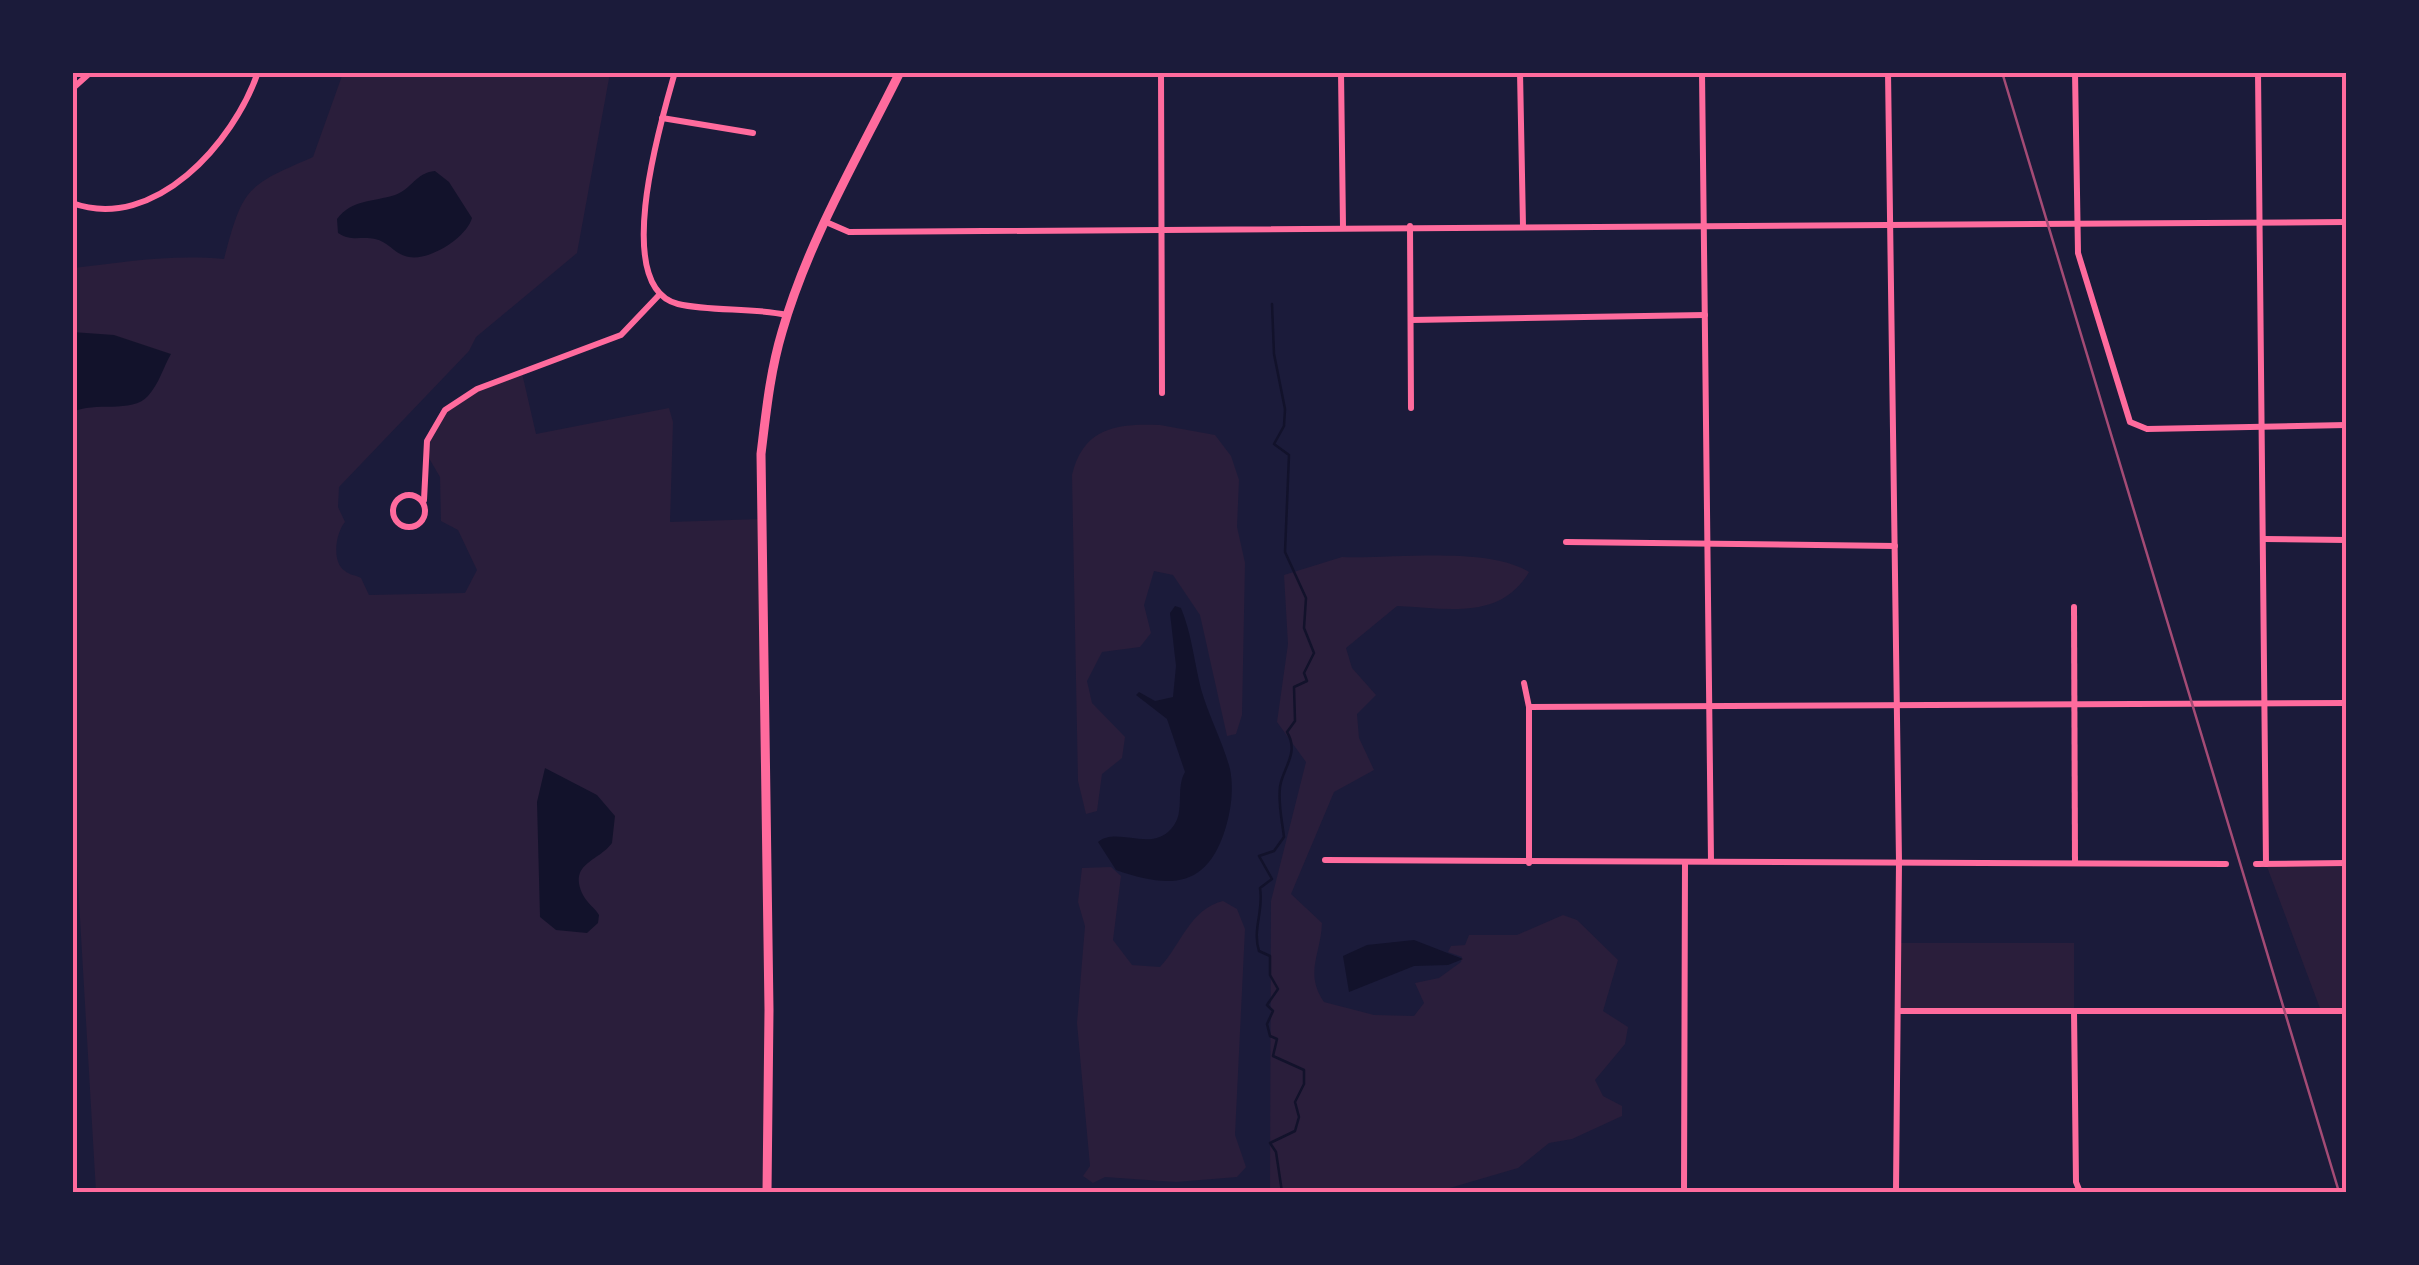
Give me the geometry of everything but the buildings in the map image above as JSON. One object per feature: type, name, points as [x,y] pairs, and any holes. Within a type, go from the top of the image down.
[{"type":"main road","points":[[767,1192],[770,1010],[761,454],[771,375],[787,315],[826,222],[900,72]]},
{"type":"street","points":[[72,89],[91,72]]},
{"type":"street","points":[[72,203],[111,208],[182,183],[209,157],[258,72]]},
{"type":"street","points":[[674,72],[650,170],[646,242],[649,279],[660,294],[676,304],[787,315]]},
{"type":"street","points":[[1161,72],[1162,393]]},
{"type":"street","points":[[1341,72],[1343,227]]},
{"type":"street","points":[[1520,72],[1523,227]]},
{"type":"street","points":[[1702,72],[1710,544],[1710,862]]},
{"type":"street","points":[[1888,72],[1899,862],[1896,1192]]},
{"type":"street","points":[[2075,72],[2080,264],[2130,422],[2147,429],[2346,425]]},
{"type":"street","points":[[2258,72],[2266,864]]},
{"type":"street","points":[[662,118],[753,133]]},
{"type":"street","points":[[826,222],[849,232],[2346,222]]},
{"type":"street","points":[[1410,226],[1411,408]]},
{"type":"street","points":[[424,500],[395,502],[393,518],[408,524],[422,522],[427,510],[424,500],[428,441],[445,410],[477,389],[621,334],[660,294]]},
{"type":"street","points":[[1412,320],[1705,315]]},
{"type":"street","points":[[2264,539],[2346,540]]},
{"type":"street","points":[[1566,542],[1896,546]]},
{"type":"street","points":[[2074,607],[2075,864]]},
{"type":"street","points":[[1524,682],[1529,706],[1529,863]]},
{"type":"street","points":[[1529,706],[2346,703]]},
{"type":"street","points":[[1325,860],[2226,864]]},
{"type":"street","points":[[1686,862],[1684,1192],[2092,1192]]},
{"type":"street","points":[[2256,864],[2346,864]]},
{"type":"street","points":[[1898,1011],[2346,1012]]},
{"type":"street","points":[[2074,1011],[2076,1182],[2080,1192]]},
{"type":"shaded area","points":[[343,73],[610,73],[577,253],[476,337],[469,351],[339,487],[338,507],[345,522],[336,554],[341,567],[361,578],[369,595],[465,593],[477,570],[458,530],[441,521],[440,477],[426,453],[431,436],[449,409],[475,392],[522,373],[536,434],[669,408],[673,422],[670,522],[762,519],[767,1192],[96,1192],[77,867],[73,866],[73,268],[167,258],[224,259],[237,217],[251,192],[274,175],[313,157]]},
{"type":"shaded area","points":[[435,171],[449,182],[472,218],[463,233],[446,246],[427,255],[409,257],[380,241],[338,233],[337,219],[349,208],[395,195]]},
{"type":"shaded area","points":[[72,332],[114,335],[171,354],[155,386],[141,401],[73,412]]},
{"type":"shaded area","points":[[1129,425],[1160,425],[1215,435],[1231,456],[1239,480],[1237,527],[1245,563],[1242,715],[1236,734],[1227,736],[1200,615],[1173,575],[1154,571],[1144,605],[1151,633],[1140,647],[1102,652],[1087,681],[1092,703],[1125,737],[1122,758],[1102,774],[1097,811],[1086,814],[1078,781],[1072,475],[1077,459],[1093,438]]},
{"type":"shaded area","points":[[1465,556],[1511,564],[1529,572],[1517,588],[1487,605],[1453,609],[1397,606],[1346,648],[1352,668],[1376,695],[1357,714],[1359,738],[1374,770],[1334,792],[1291,894],[1322,923],[1314,972],[1324,1002],[1374,1015],[1414,1016],[1424,1003],[1415,983],[1439,978],[1461,962],[1462,957],[1448,952],[1451,946],[1465,945],[1469,935],[1517,935],[1563,915],[1577,920],[1618,960],[1603,1011],[1628,1027],[1625,1044],[1595,1080],[1603,1096],[1622,1106],[1622,1116],[1572,1139],[1549,1143],[1518,1168],[1436,1192],[1270,1192],[1271,901],[1306,762],[1277,722],[1288,644],[1284,575],[1342,557]]},
{"type":"shaded area","points":[[1175,606],[1181,608],[1185,618],[1201,689],[1230,769],[1232,792],[1225,830],[1207,864],[1196,874],[1168,881],[1116,870],[1098,842],[1114,837],[1160,837],[1178,818],[1185,772],[1167,719],[1136,695],[1139,692],[1155,701],[1173,697],[1176,666],[1170,613]]},
{"type":"shaded area","points":[[545,768],[597,795],[615,816],[612,843],[579,876],[583,895],[599,915],[598,923],[587,933],[556,930],[540,917],[537,802]]},
{"type":"shaded area","points":[[2346,863],[2346,1011],[2321,1011],[2266,864]]},
{"type":"shaded area","points":[[1111,867],[1121,876],[1113,940],[1132,965],[1160,967],[1194,920],[1212,905],[1223,901],[1237,909],[1245,929],[1235,1135],[1246,1167],[1237,1177],[1176,1182],[1105,1177],[1093,1183],[1083,1176],[1090,1166],[1077,1023],[1085,926],[1078,902],[1082,868]]},
{"type":"shaded area","points":[[1414,940],[1463,959],[1448,965],[1414,966],[1349,992],[1343,956],[1367,945]]},
{"type":"shaded area","points":[[1898,943],[2074,943],[2074,1011],[1898,1011]]},
{"type":"waterway","points":[[1272,304],[1274,354],[1285,409],[1284,426],[1274,444],[1289,455],[1285,552],[1306,598],[1304,628],[1314,653],[1304,673],[1307,681],[1294,687],[1295,721],[1287,732],[1292,747],[1280,793],[1284,837],[1274,851],[1259,856],[1272,879],[1260,888],[1257,935],[1259,951],[1270,956],[1270,975],[1278,989],[1267,1005],[1273,1011],[1267,1024],[1270,1036],[1277,1039],[1273,1056],[1304,1070],[1304,1084],[1295,1102],[1299,1117],[1295,1131],[1270,1143],[1276,1152],[1282,1192]]},
{"type":"railway","points":[[2002,72],[2339,1192]]}]
